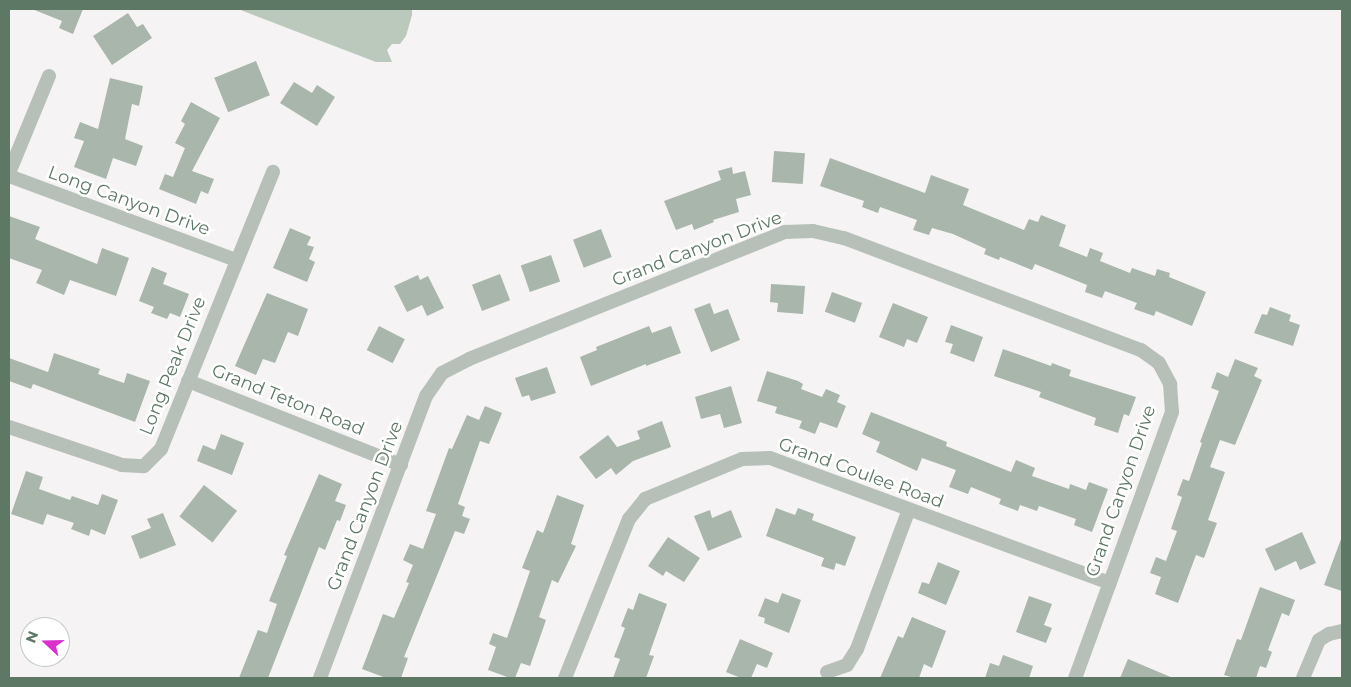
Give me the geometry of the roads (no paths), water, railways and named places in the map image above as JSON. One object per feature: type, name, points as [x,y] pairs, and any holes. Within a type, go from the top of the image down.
[{"type":"street","points":[[9,175],[49,76]]},
{"type":"street","name":"Long Peak Drive","points":[[9,427],[122,465],[144,466],[161,449],[273,172]]},
{"type":"street","name":"Long Canyon Drive","points":[[9,175],[236,260]]},
{"type":"street","name":"Grand Canyon Drive","points":[[320,678],[426,396],[442,373],[469,359],[785,232],[813,230],[844,238],[1141,350],[1159,363],[1170,384],[1172,412],[1075,678]]},
{"type":"street","name":"Grand Teton Road","points":[[188,381],[401,465]]},
{"type":"street","name":"Grand Coulee Road","points":[[564,678],[629,518],[645,499],[742,458],[770,458],[1110,582]]},
{"type":"street","points":[[827,672],[847,664],[857,650],[909,509]]},
{"type":"street","points":[[1303,678],[1319,640],[1329,634],[1342,631]]}]
